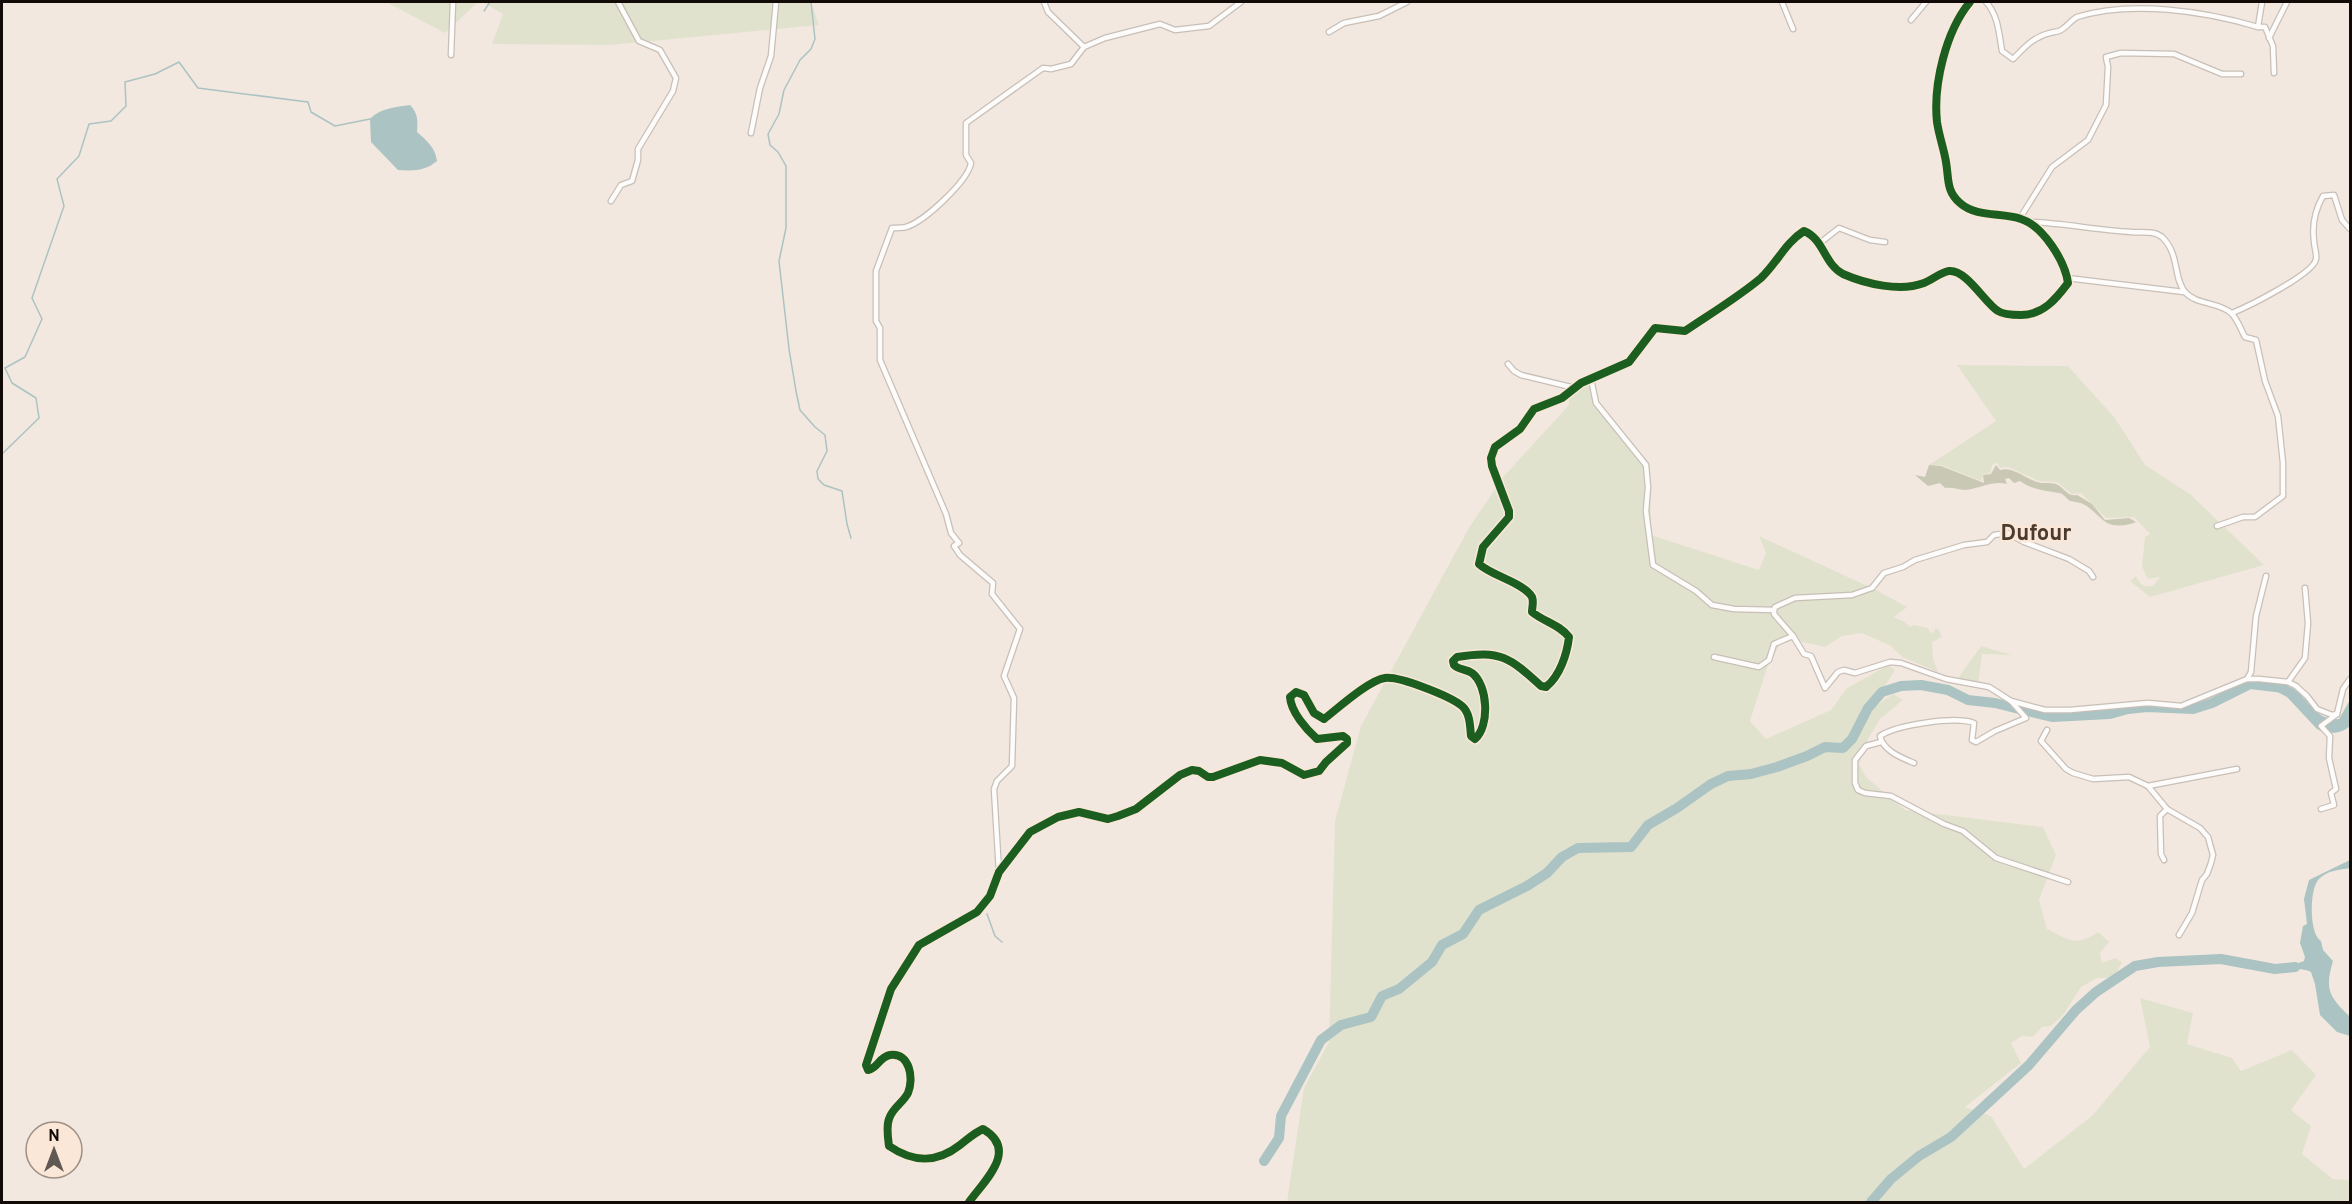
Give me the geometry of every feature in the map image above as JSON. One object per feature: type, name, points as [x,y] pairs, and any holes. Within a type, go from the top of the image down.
[{"type":"street","points":[[451,55],[453,2]]},
{"type":"street","points":[[611,201],[621,186],[632,181],[638,160],[638,149],[673,92],[676,78],[660,51],[639,41],[618,2]]},
{"type":"street","points":[[751,133],[760,88],[771,56],[776,2]]},
{"type":"street","points":[[1044,2],[1048,12],[1084,47]]},
{"type":"street","points":[[999,872],[994,789],[997,781],[1012,766],[1014,698],[1004,676],[1020,629],[992,594],[993,583],[960,555],[954,546],[959,543],[951,533],[880,360],[880,328],[876,321],[876,270],[892,228],[907,227],[946,200],[969,172],[971,163],[966,155],[966,123],[1043,68],[1052,69],[1071,64],[1084,47],[1105,38],[1160,24],[1175,30],[1209,26],[1241,2]]},
{"type":"street","points":[[1329,32],[1352,21],[1379,16],[1407,2]]},
{"type":"street","points":[[1782,2],[1793,29]]},
{"type":"street","points":[[1911,20],[1926,2]]},
{"type":"street","points":[[969,1203],[993,1172],[1000,1157],[999,1147],[993,1134],[983,1129],[975,1132],[948,1154],[934,1159],[922,1159],[899,1153],[889,1146],[887,1122],[890,1113],[903,1102],[909,1090],[910,1067],[903,1058],[892,1054],[883,1057],[874,1069],[868,1071],[866,1065],[891,989],[919,945],[977,912],[990,896],[999,872],[1030,832],[1058,817],[1078,812],[1108,819],[1118,816],[1136,809],[1180,775],[1192,770],[1213,777],[1260,760],[1282,763],[1304,775],[1319,771],[1347,743],[1347,740],[1343,736],[1317,739],[1306,729],[1291,704],[1290,697],[1296,692],[1304,695],[1314,713],[1324,719],[1382,678],[1395,678],[1447,697],[1463,706],[1469,716],[1471,736],[1475,739],[1482,730],[1485,719],[1481,685],[1472,673],[1454,665],[1457,657],[1490,654],[1503,657],[1515,662],[1541,686],[1546,687],[1551,684],[1565,658],[1569,637],[1562,627],[1539,618],[1532,612],[1532,596],[1487,571],[1479,564],[1483,547],[1509,517],[1491,458],[1495,447],[1520,429],[1534,409],[1562,398],[1575,388],[1629,362],[1655,328],[1684,331],[1771,269],[1792,238],[1804,231],[1813,234],[1828,259],[1840,272],[1862,282],[1884,285],[1923,284],[1948,271],[1953,271],[1979,291],[1988,304],[2001,313],[2030,315],[2053,302],[2068,283],[2053,246],[2043,234],[2020,218],[1981,213],[1962,205],[1949,192],[1946,160],[1937,121],[1938,98],[1945,50],[1951,31],[1970,2]]},
{"type":"street","points":[[1986,2],[1992,8],[1997,21],[2002,51],[2013,59],[2031,41],[2059,31],[2077,18],[2110,8],[2158,5],[2265,27],[2273,46],[2274,73]]},
{"type":"street","points":[[2258,27],[2262,2]]},
{"type":"street","points":[[2269,38],[2287,2]]},
{"type":"street","points":[[2020,218],[2052,167],[2088,140],[2106,105],[2108,67],[2106,57],[2121,53],[2175,54],[2222,74],[2241,74]]},
{"type":"street","points":[[2232,313],[2279,290],[2315,264],[2317,257],[2314,227],[2318,205],[2323,196],[2334,195],[2342,220],[2350,229]]},
{"type":"street","points":[[2028,222],[2153,233],[2162,236],[2171,249],[2184,292]]},
{"type":"street","points":[[1820,243],[1839,228],[1870,240],[1885,242]]},
{"type":"street","points":[[2067,278],[2184,292],[2200,301],[2217,305],[2232,313],[2246,337],[2256,340],[2265,381],[2278,416],[2283,496],[2255,517],[2243,517],[2217,526]]},
{"type":"street","points":[[1508,364],[1521,375],[1575,388]]},
{"type":"street","points":[[1592,379],[1596,403],[1646,465],[1651,560],[1656,568],[1685,584],[1712,605],[1734,609],[1774,610]]},
{"type":"street","points":[[1774,610],[1775,607],[1795,598],[1852,595],[1872,588],[1884,573],[1904,567],[1915,560],[1964,545],[1987,542],[1994,535],[2007,533],[2068,559],[2089,571],[2093,577]]},
{"type":"street","points":[[2247,679],[2251,672],[2256,616],[2266,576]]},
{"type":"street","points":[[2288,682],[2305,658],[2308,623],[2305,588]]},
{"type":"street","points":[[1774,610],[1773,612],[1793,636],[1803,654],[1811,656],[1825,688],[1838,672],[1844,670],[1855,673],[1890,662],[1901,663],[1946,679],[1989,687],[2011,701],[2026,718],[1976,741],[1972,740],[1974,723],[1966,720],[1944,720],[1888,731],[1880,736],[1881,742],[1897,755],[1914,763]]},
{"type":"street","points":[[1714,657],[1759,667],[1769,660],[1774,644],[1793,636]]},
{"type":"street","points":[[2011,701],[2045,710],[2091,709],[2148,703],[2181,706],[2247,679],[2288,682],[2296,686],[2317,708],[2332,715],[2337,714]]},
{"type":"street","points":[[2321,809],[2334,805],[2331,793],[2336,789],[2329,758],[2330,736],[2321,726],[2337,714],[2343,689],[2350,680]]},
{"type":"street","points":[[2046,730],[2041,741],[2066,769],[2093,779],[2129,777],[2148,786],[2167,809],[2200,828],[2208,837],[2213,855],[2207,874],[2202,880],[2192,913],[2179,935]]},
{"type":"street","points":[[1881,742],[1866,746],[1855,760],[1855,783],[1858,790],[1865,794],[1891,796],[1944,824],[1963,831],[1996,858],[2068,882]]},
{"type":"street","points":[[2148,786],[2237,769]]},
{"type":"street","points":[[2163,860],[2160,816],[2167,809]]},
{"type":"green space","points":[[386,2],[478,2],[445,33]]},
{"type":"green space","points":[[482,2],[811,2],[819,25],[611,45],[492,44],[503,14]]},
{"type":"green space","points":[[1957,365],[2068,366],[2115,418],[2145,465],[2190,494],[2264,565],[2150,597],[2130,581],[2136,576],[2142,585],[2153,586],[2160,577],[2148,579],[2142,567],[2145,537],[2150,534],[2134,517],[2106,518],[2081,493],[2072,494],[2057,482],[2039,481],[2008,467],[2000,468],[1997,463],[1993,464],[1990,473],[1983,474],[1981,481],[1941,465],[1929,465],[1996,421]]},
{"type":"green space","points":[[1586,379],[1599,405],[1650,464],[1651,535],[1759,570],[1766,553],[1759,536],[1878,591],[1907,607],[1894,617],[1910,627],[1914,625],[1928,628],[1934,633],[1935,628],[1939,630],[1942,637],[1932,642],[1933,659],[1938,672],[1902,657],[1891,646],[1862,633],[1842,636],[1825,647],[1783,638],[1767,668],[1750,721],[1766,739],[1831,710],[1846,689],[1888,665],[1895,670],[1871,709],[1893,694],[1903,700],[1880,719],[1869,737],[1859,764],[1866,777],[1905,810],[2043,827],[2056,855],[2039,900],[2047,929],[2078,941],[2098,932],[2109,942],[2100,953],[2102,963],[2115,958],[2122,962],[2116,974],[2107,978],[2097,978],[2081,987],[2063,1015],[2051,1026],[2042,1027],[2033,1037],[2022,1036],[2011,1043],[2021,1063],[1965,1107],[1991,1116],[2024,1169],[2093,1115],[2150,1047],[2140,998],[2193,1013],[2187,1044],[2232,1058],[2241,1071],[2292,1050],[2316,1075],[2291,1110],[2311,1126],[2302,1154],[2333,1179],[2350,1180],[2350,1202],[1287,1202],[1304,1088],[1329,1042],[1335,821],[1361,726],[1470,526],[1504,476],[1569,405],[1569,397]]},
{"type":"green space","points":[[1929,465],[1941,466],[1984,483],[1983,475],[1991,474],[1996,465],[2000,470],[2014,471],[2037,482],[2056,484],[2068,493],[2077,495],[2092,504],[2105,520],[2129,518],[2136,522],[2122,525],[2109,524],[2087,506],[2070,501],[2064,495],[2034,488],[2020,481],[2014,483],[2009,478],[2005,479],[2007,484],[1996,483],[1965,490],[1945,488],[1940,483],[1928,486],[1915,475],[1925,477]]},
{"type":"green space","points":[[1981,646],[2012,655],[1982,654],[1978,686],[1956,681]]},
{"type":"water","points":[[410,105],[417,117],[417,132],[432,148],[437,161],[419,170],[398,170],[371,142],[370,119],[383,110]]},
{"type":"water","points":[[2271,683],[2294,689],[2319,714],[2331,719],[2339,719],[2350,700],[2350,726],[2334,733],[2317,729],[2287,697],[2270,688]]},
{"type":"water","points":[[2350,860],[2350,868],[2330,872],[2319,879],[2313,892],[2312,921],[2323,950],[2333,961],[2329,987],[2333,998],[2350,1017],[2350,1036],[2337,1032],[2320,1015],[2311,972],[2281,969],[2304,961],[2305,957],[2300,943],[2303,926],[2307,924],[2304,899],[2309,880]]},
{"type":"waterway","points":[[484,11],[490,2]]},
{"type":"waterway","points":[[811,2],[815,39],[811,49],[800,60],[784,90],[779,114],[768,134],[770,145],[778,152],[786,166],[786,228],[779,261],[796,391],[800,410],[825,435],[827,451],[817,471],[818,479],[824,485],[842,491],[851,538]]},
{"type":"waterway","points":[[2,454],[39,418],[36,398],[12,383],[5,368],[25,357],[42,319],[32,298],[64,206],[57,179],[79,156],[89,124],[111,121],[126,106],[125,82],[155,74],[179,62],[198,88],[308,102],[311,112],[335,126],[370,119]]},
{"type":"waterway","points":[[1264,1161],[1279,1138],[1281,1116],[1321,1040],[1341,1025],[1371,1017],[1382,996],[1399,989],[1432,962],[1442,945],[1463,934],[1479,910],[1527,886],[1547,873],[1562,857],[1578,848],[1631,847],[1648,825],[1711,784],[1728,776],[1751,774],[1777,767],[1825,747],[1843,748],[1852,739],[1868,708],[1882,692],[1901,686],[1921,685],[1948,690],[1968,700],[1995,703],[2052,717],[2110,714],[2147,707],[2193,709],[2212,703],[2250,684],[2284,688]]},
{"type":"waterway","points":[[987,914],[995,936],[1002,942]]},
{"type":"waterway","points":[[1871,1202],[1891,1179],[1919,1156],[1951,1137],[2029,1065],[2076,1010],[2096,992],[2135,966],[2158,962],[2221,959],[2275,969],[2295,967]]},
{"type":"cycle path","points":[[969,1202],[996,1165],[999,1156],[998,1146],[993,1137],[983,1129],[951,1151],[934,1158],[916,1158],[898,1152],[889,1146],[888,1125],[893,1112],[908,1093],[911,1081],[909,1068],[906,1062],[897,1055],[886,1056],[868,1070],[866,1065],[891,989],[919,945],[977,912],[990,896],[999,872],[1030,832],[1058,817],[1079,812],[1108,819],[1118,816],[1136,809],[1180,775],[1192,770],[1213,777],[1260,760],[1282,763],[1304,775],[1319,771],[1347,743],[1347,739],[1343,736],[1317,739],[1293,708],[1290,697],[1296,692],[1304,695],[1314,713],[1324,719],[1362,689],[1378,680],[1385,678],[1401,680],[1436,692],[1462,706],[1468,716],[1471,736],[1475,739],[1480,733],[1485,716],[1484,696],[1472,673],[1454,665],[1453,661],[1457,657],[1484,654],[1504,658],[1521,668],[1541,686],[1546,687],[1562,664],[1569,637],[1561,629],[1532,612],[1533,599],[1528,592],[1479,564],[1483,547],[1509,517],[1491,458],[1495,447],[1520,429],[1534,409],[1562,398],[1581,383],[1629,362],[1655,328],[1685,331],[1761,278],[1792,241],[1804,231],[1816,240],[1837,270],[1852,278],[1872,284],[1894,287],[1915,286],[1940,274],[1955,272],[1969,281],[1998,311],[2012,315],[2036,312],[2059,295],[2068,283],[2066,274],[2052,245],[2037,229],[2021,219],[1982,213],[1967,208],[1960,203],[1950,189],[1937,122],[1937,91],[1948,43],[1954,28],[1970,2]]},
{"type":"district","name":"Dufour","points":[[2036,534]]}]
